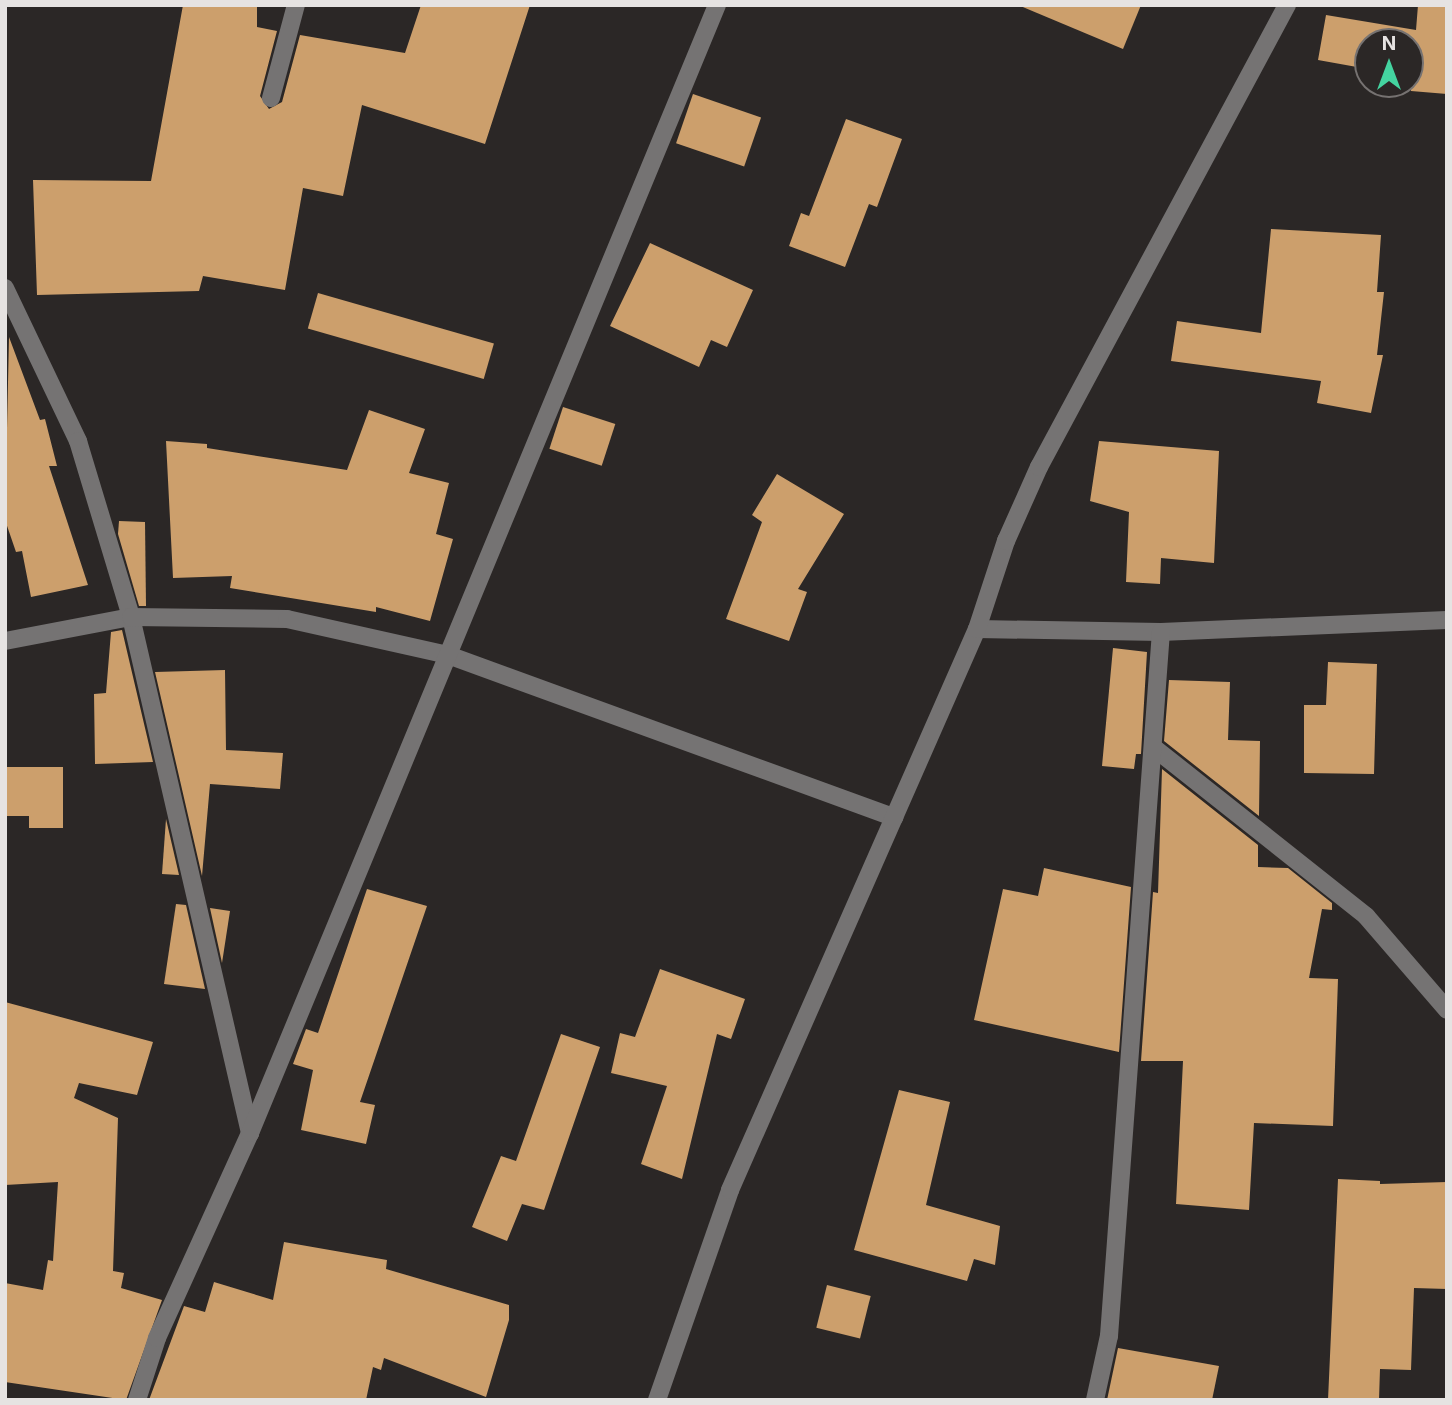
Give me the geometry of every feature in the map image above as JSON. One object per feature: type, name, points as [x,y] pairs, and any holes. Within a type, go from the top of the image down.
[{"type":"street","points":[[271,98],[296,5]]},
{"type":"street","points":[[137,1400],[157,1338],[250,1133],[717,5]]},
{"type":"street","points":[[657,1400],[730,1190],[977,629],[1006,541],[1039,467],[1287,5]]},
{"type":"street","points":[[5,288],[78,441],[131,617],[250,1133]]},
{"type":"street","points":[[5,641],[131,617],[287,619],[448,656],[894,817]]},
{"type":"street","points":[[977,629],[1161,632],[1447,620]]},
{"type":"street","points":[[1095,1400],[1109,1336],[1161,632]]},
{"type":"street","points":[[1153,747],[1366,916],[1447,1010]]},
{"type":"building","points":[[183,5],[257,5],[257,27],[277,31],[260,96],[269,109],[282,102],[300,35],[405,53],[421,5],[530,5],[485,144],[362,105],[343,196],[303,188],[285,290],[203,276],[199,291],[37,295],[33,180],[151,181]]},
{"type":"building","points":[[1018,5],[1141,5],[1123,49]]},
{"type":"building","points":[[1418,5],[1447,5],[1447,94],[1424,92],[1424,28],[1416,28]]},
{"type":"building","points":[[1326,15],[1404,28],[1354,28],[1354,66],[1318,60]]},
{"type":"building","points":[[693,94],[761,117],[744,167],[676,143]]},
{"type":"building","points":[[846,119],[902,139],[877,207],[869,204],[845,267],[789,246],[801,213],[809,216]]},
{"type":"building","points":[[1271,229],[1381,235],[1377,292],[1384,292],[1377,355],[1383,355],[1371,413],[1317,403],[1321,381],[1171,361],[1177,321],[1261,333]]},
{"type":"building","points":[[650,243],[753,290],[727,347],[711,340],[699,367],[610,326]]},
{"type":"building","points":[[318,293],[494,343],[484,379],[308,329]]},
{"type":"building","points":[[9,337],[40,420],[45,419],[57,466],[49,466],[88,585],[31,597],[22,551],[16,552],[5,520]]},
{"type":"building","points":[[563,407],[615,424],[602,466],[549,449]]},
{"type":"building","points":[[369,410],[425,429],[409,473],[449,483],[436,534],[453,539],[430,621],[376,607],[376,612],[230,588],[232,576],[173,578],[166,441],[207,444],[207,448],[347,470]]},
{"type":"building","points":[[1099,441],[1219,451],[1214,563],[1161,558],[1160,584],[1126,582],[1129,512],[1090,501]]},
{"type":"building","points":[[777,474],[844,514],[798,589],[807,592],[789,641],[726,619],[762,522],[752,515]]},
{"type":"building","points":[[119,521],[145,522],[146,606],[139,606],[118,534]]},
{"type":"building","points":[[122,630],[153,762],[95,764],[94,694],[106,693],[111,632]]},
{"type":"building","points":[[1113,648],[1147,652],[1141,754],[1136,754],[1134,769],[1102,766]]},
{"type":"building","points":[[1328,662],[1377,664],[1374,774],[1304,773],[1304,705],[1326,705]]},
{"type":"building","points":[[225,670],[226,750],[283,753],[280,789],[210,784],[202,876],[155,672]]},
{"type":"building","points":[[1169,680],[1230,682],[1228,740],[1260,741],[1259,816],[1164,741]]},
{"type":"building","points":[[5,767],[63,767],[63,828],[29,828],[29,816],[5,816]]},
{"type":"building","points":[[1162,769],[1258,845],[1258,867],[1288,868],[1332,903],[1332,910],[1322,909],[1309,978],[1338,979],[1333,1126],[1254,1123],[1249,1210],[1176,1204],[1183,1061],[1141,1061],[1153,892],[1158,893]]},
{"type":"building","points":[[166,819],[179,875],[162,874]]},
{"type":"building","points":[[1044,868],[1131,887],[1119,1052],[974,1020],[1003,889],[1038,896]]},
{"type":"building","points":[[367,889],[427,906],[360,1102],[375,1105],[366,1144],[301,1130],[313,1070],[293,1064],[306,1029],[318,1033]]},
{"type":"building","points":[[176,904],[186,905],[205,989],[164,984]]},
{"type":"building","points":[[210,908],[230,911],[222,963]]},
{"type":"building","points":[[660,969],[745,999],[731,1039],[717,1034],[682,1179],[641,1164],[667,1086],[611,1073],[620,1033],[635,1037]]},
{"type":"building","points":[[5,1002],[153,1042],[137,1095],[79,1083],[74,1098],[118,1118],[113,1271],[124,1273],[121,1288],[162,1300],[126,1400],[5,1382],[5,1283],[43,1290],[48,1260],[53,1261],[58,1182],[5,1185]]},
{"type":"building","points":[[561,1034],[600,1047],[544,1210],[522,1204],[507,1241],[472,1227],[501,1156],[516,1161]]},
{"type":"building","points":[[899,1090],[950,1102],[926,1205],[1000,1226],[995,1265],[974,1259],[967,1281],[854,1250]]},
{"type":"building","points":[[1338,1179],[1380,1181],[1380,1184],[1447,1182],[1447,1289],[1414,1288],[1411,1370],[1380,1369],[1379,1400],[1328,1400]]},
{"type":"building","points":[[284,1242],[387,1260],[386,1269],[509,1305],[509,1320],[486,1397],[384,1358],[381,1370],[373,1367],[366,1400],[149,1400],[184,1306],[205,1312],[214,1282],[273,1300]]},
{"type":"building","points":[[827,1285],[871,1296],[860,1339],[816,1328]]},
{"type":"building","points":[[1118,1348],[1219,1366],[1212,1400],[1107,1400]]}]
